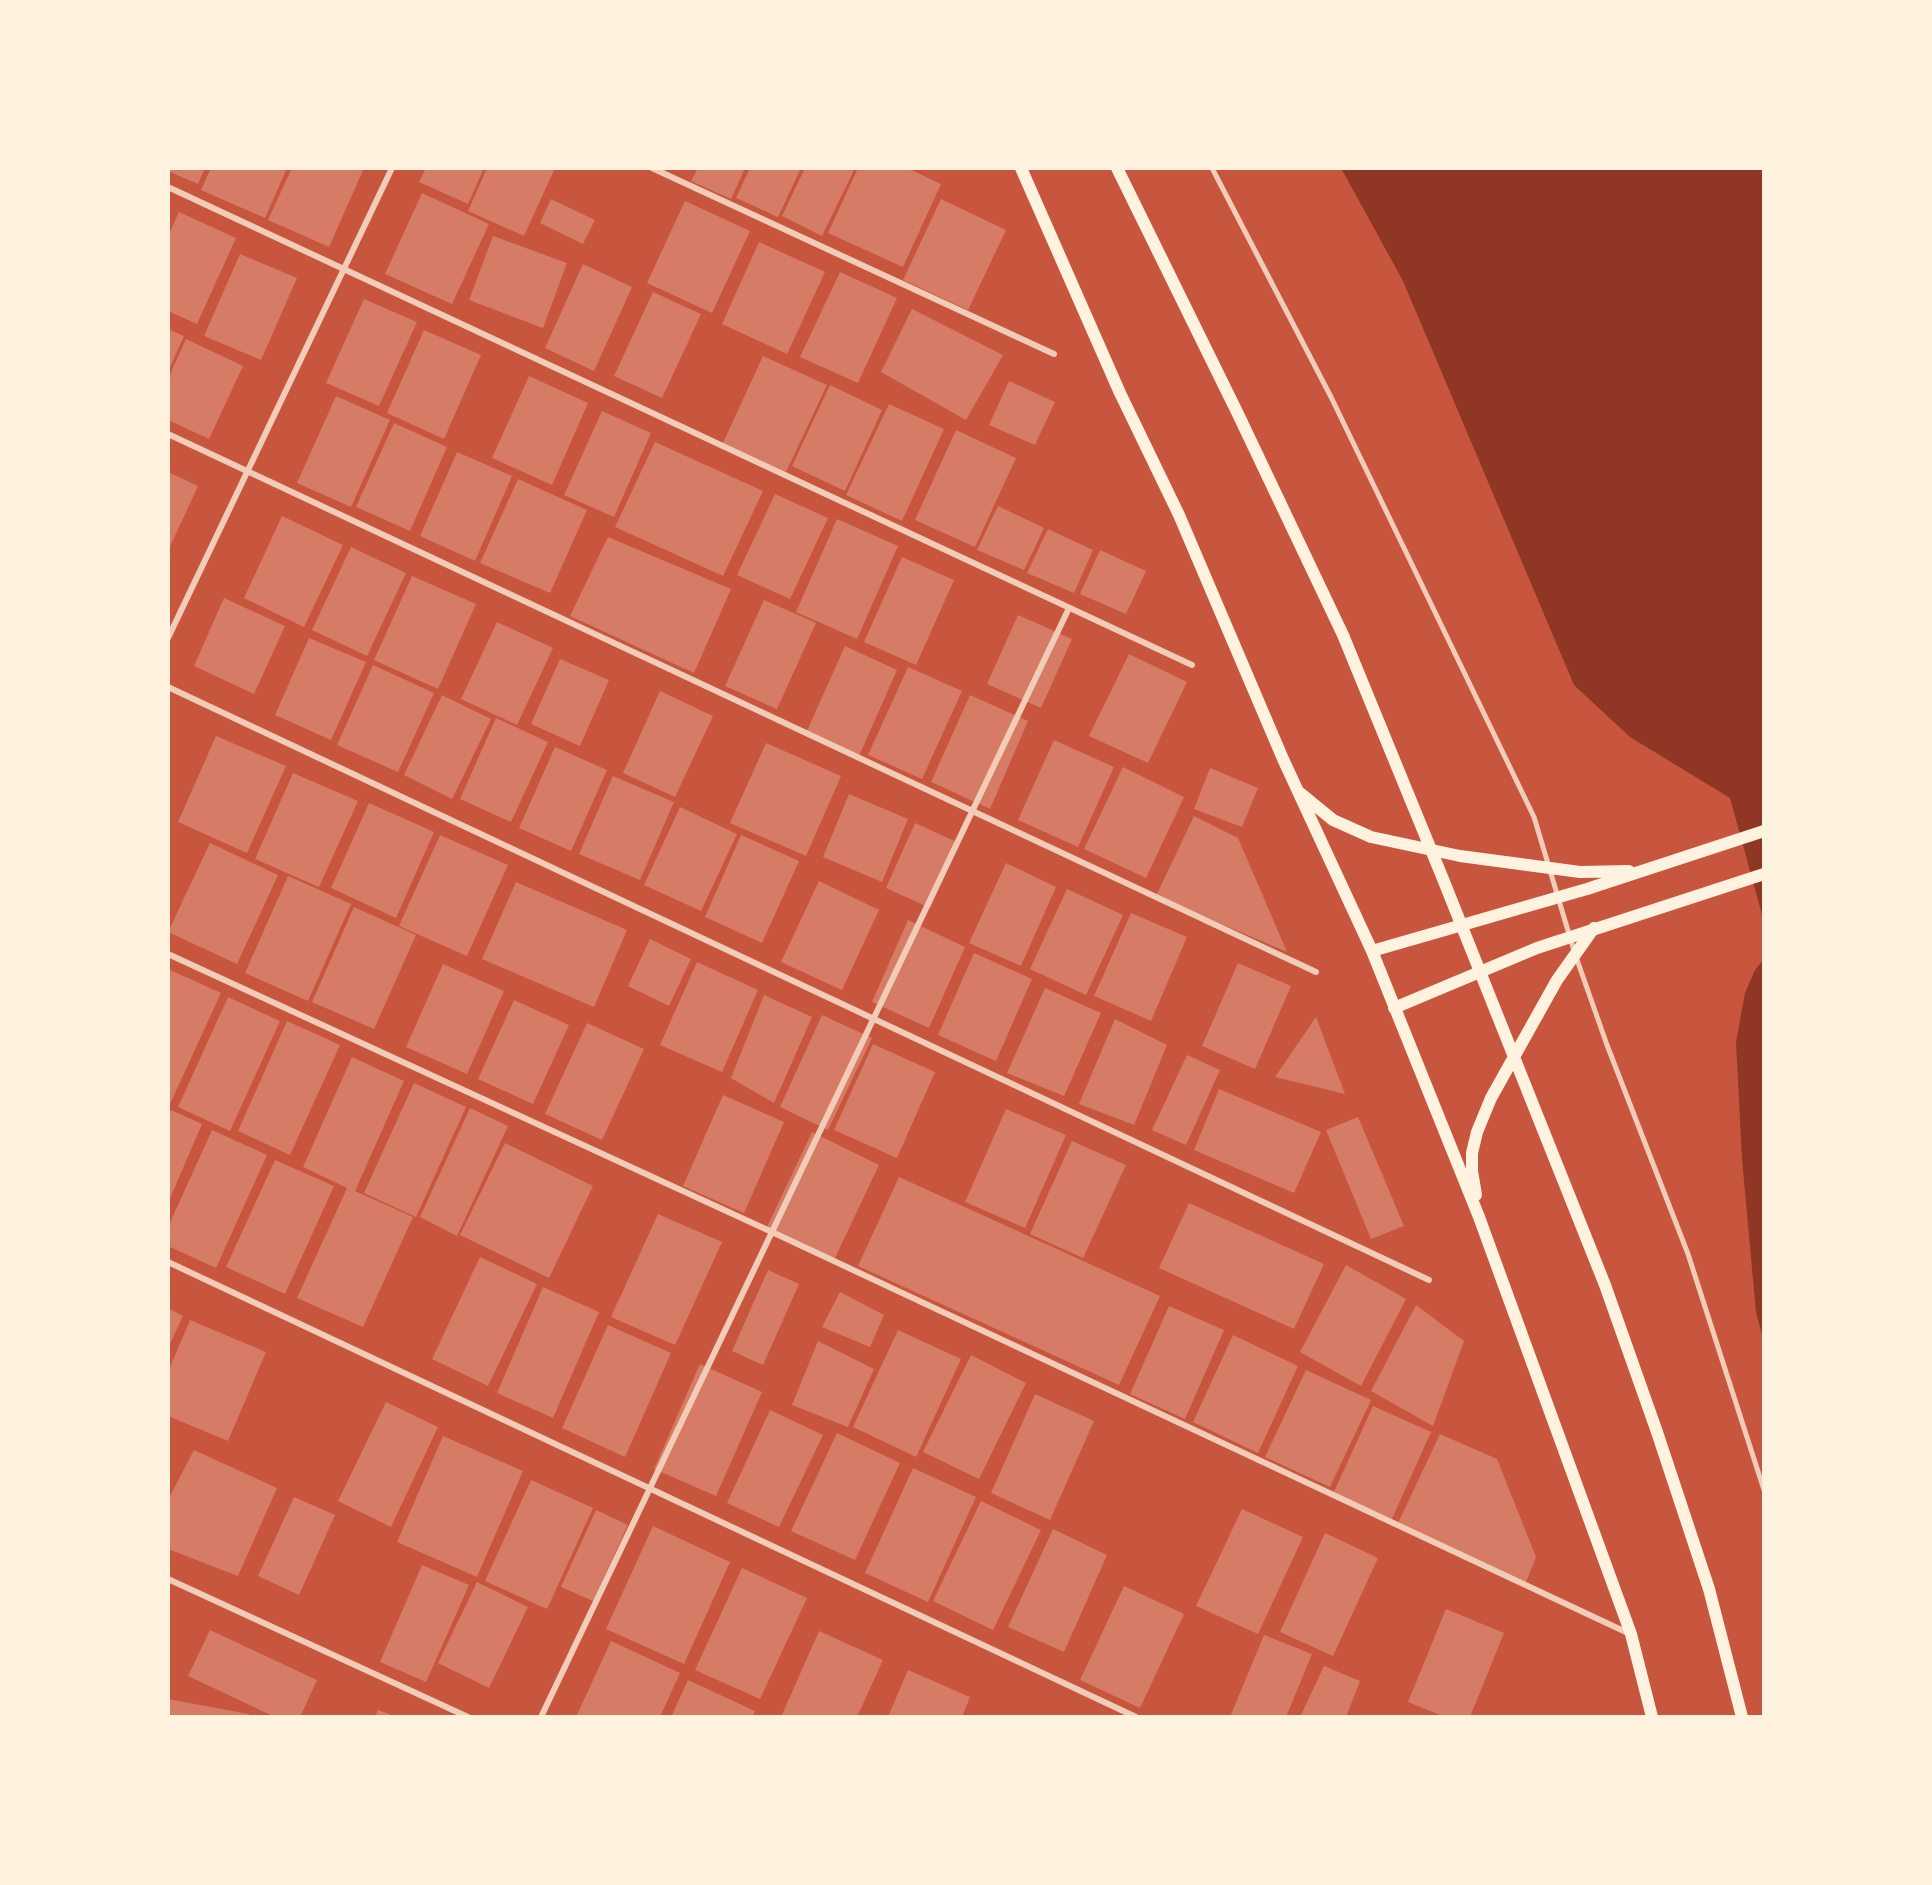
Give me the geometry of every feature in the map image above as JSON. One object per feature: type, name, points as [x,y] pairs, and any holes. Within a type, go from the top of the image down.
[{"type":"main road","points":[[1021,168],[1120,393],[1179,515],[1296,790],[1372,951],[1479,1217],[1631,1634],[1652,1717]]},
{"type":"main road","points":[[1117,168],[1244,424],[1343,635],[1605,1285],[1709,1589],[1742,1717]]},
{"type":"main road","points":[[1296,790],[1333,820],[1371,837],[1460,856],[1580,872],[1640,871]]},
{"type":"main road","points":[[1372,951],[1558,898],[1764,831]]},
{"type":"main road","points":[[1394,1008],[1537,948],[1764,874]]},
{"type":"main road","points":[[1479,1217],[1472,1171],[1472,1153],[1477,1132],[1491,1098],[1538,1011],[1594,928]]},
{"type":"street","points":[[168,638],[392,168]]},
{"type":"street","points":[[651,168],[1054,354]]},
{"type":"street","points":[[1212,168],[1331,398],[1534,817],[1575,954],[1607,1045],[1688,1254],[1764,1490]]},
{"type":"street","points":[[168,187],[1192,665]]},
{"type":"street","points":[[168,434],[1316,972]]},
{"type":"street","points":[[541,1717],[1068,608]]},
{"type":"street","points":[[168,687],[1429,1280]]},
{"type":"street","points":[[168,954],[772,1232],[1631,1634]]},
{"type":"street","points":[[168,1262],[1136,1717]]},
{"type":"street","points":[[168,1579],[468,1717]]},
{"type":"shaded area","points":[[1341,168],[1764,168],[1764,922],[1730,798],[1630,737],[1574,685],[1403,281]]},
{"type":"shaded area","points":[[1764,959],[1764,1342],[1756,1312],[1742,1159],[1736,1042],[1745,993],[1755,970]]},
{"type":"building","points":[[168,168],[205,168],[198,184],[168,171]]},
{"type":"building","points":[[211,168],[287,168],[265,218],[201,190]]},
{"type":"building","points":[[292,168],[364,168],[329,247],[268,220]]},
{"type":"building","points":[[426,168],[484,168],[468,204],[419,182]]},
{"type":"building","points":[[487,168],[555,168],[524,236],[468,211]]},
{"type":"building","points":[[698,168],[745,168],[731,199],[691,181]]},
{"type":"building","points":[[750,168],[801,168],[778,217],[736,198]]},
{"type":"building","points":[[805,168],[855,168],[822,236],[782,216]]},
{"type":"building","points":[[858,168],[907,168],[941,184],[903,267],[828,233]]},
{"type":"building","points":[[422,193],[489,224],[452,304],[385,274]]},
{"type":"building","points":[[551,199],[595,220],[583,244],[540,223]]},
{"type":"building","points":[[941,199],[1006,230],[968,310],[903,280]]},
{"type":"building","points":[[685,201],[750,231],[712,313],[647,283]]},
{"type":"building","points":[[179,212],[236,238],[197,324],[168,311],[168,236]]},
{"type":"building","points":[[493,236],[567,263],[543,328],[469,300]]},
{"type":"building","points":[[759,242],[825,272],[787,354],[722,324]]},
{"type":"building","points":[[240,254],[297,278],[261,360],[204,336]]},
{"type":"building","points":[[583,264],[632,287],[594,371],[545,348]]},
{"type":"building","points":[[840,272],[897,298],[858,383],[800,357]]},
{"type":"building","points":[[653,292],[701,314],[662,398],[614,376]]},
{"type":"building","points":[[364,299],[417,322],[379,406],[326,383]]},
{"type":"building","points":[[912,309],[1003,355],[966,420],[881,372]]},
{"type":"building","points":[[168,329],[184,336],[168,372]]},
{"type":"building","points":[[424,330],[481,355],[444,439],[387,413]]},
{"type":"building","points":[[186,339],[243,366],[209,439],[168,420],[168,379]]},
{"type":"building","points":[[763,356],[827,385],[786,472],[723,443]]},
{"type":"building","points":[[529,376],[588,403],[552,485],[492,458]]},
{"type":"building","points":[[1009,381],[1055,402],[1035,445],[989,425]]},
{"type":"building","points":[[830,385],[882,410],[845,491],[792,466]]},
{"type":"building","points":[[336,396],[390,420],[351,507],[297,483]]},
{"type":"building","points":[[889,404],[944,429],[902,521],[846,495]]},
{"type":"building","points":[[602,411],[651,433],[614,517],[564,495]]},
{"type":"building","points":[[394,423],[447,447],[410,531],[356,507]]},
{"type":"building","points":[[956,430],[1016,458],[975,547],[915,520]]},
{"type":"building","points":[[655,442],[763,491],[723,576],[615,527]]},
{"type":"building","points":[[457,452],[512,476],[475,561],[420,536]]},
{"type":"building","points":[[168,472],[198,486],[168,551]]},
{"type":"building","points":[[518,479],[587,510],[550,593],[480,563]]},
{"type":"building","points":[[775,494],[828,518],[790,599],[737,575]]},
{"type":"building","points":[[998,506],[1044,528],[1024,570],[977,550]]},
{"type":"building","points":[[282,516],[343,545],[304,627],[244,598]]},
{"type":"building","points":[[837,519],[898,546],[857,639],[796,612]]},
{"type":"building","points":[[1048,529],[1093,550],[1074,593],[1027,573]]},
{"type":"building","points":[[608,537],[731,589],[694,673],[570,616]]},
{"type":"building","points":[[351,547],[406,573],[367,656],[312,630]]},
{"type":"building","points":[[1100,550],[1146,571],[1126,614],[1080,594]]},
{"type":"building","points":[[902,557],[954,580],[916,665],[864,642]]},
{"type":"building","points":[[412,576],[476,604],[438,689],[374,660]]},
{"type":"building","points":[[224,598],[285,626],[254,694],[194,666]]},
{"type":"building","points":[[764,600],[816,623],[777,709],[725,686]]},
{"type":"building","points":[[1018,615],[1072,639],[1041,708],[987,684]]},
{"type":"building","points":[[497,622],[553,648],[517,725],[461,699]]},
{"type":"building","points":[[309,638],[366,662],[331,740],[275,715]]},
{"type":"building","points":[[845,646],[897,670],[859,756],[806,733]]},
{"type":"building","points":[[1129,654],[1187,682],[1148,763],[1089,736]]},
{"type":"building","points":[[560,659],[609,680],[580,746],[531,724]]},
{"type":"building","points":[[373,665],[434,693],[398,772],[337,745]]},
{"type":"building","points":[[908,667],[962,691],[922,779],[868,755]]},
{"type":"building","points":[[660,691],[713,716],[675,797],[623,773]]},
{"type":"building","points":[[442,695],[491,719],[452,799],[404,775]]},
{"type":"building","points":[[970,695],[1028,721],[990,809],[931,782]]},
{"type":"building","points":[[496,718],[548,742],[511,822],[460,799]]},
{"type":"building","points":[[216,736],[286,766],[247,853],[178,822]]},
{"type":"building","points":[[1054,740],[1114,767],[1078,847],[1018,820]]},
{"type":"building","points":[[766,743],[841,776],[806,856],[730,823]]},
{"type":"building","points":[[555,747],[607,770],[571,851],[519,828]]},
{"type":"building","points":[[1123,767],[1184,797],[1146,878],[1084,849]]},
{"type":"building","points":[[1210,768],[1258,788],[1242,827],[1194,809]]},
{"type":"building","points":[[293,773],[358,801],[319,887],[255,859]]},
{"type":"building","points":[[613,776],[674,802],[640,880],[579,854]]},
{"type":"building","points":[[849,794],[908,819],[882,882],[823,857]]},
{"type":"building","points":[[369,803],[434,832],[396,918],[331,888]]},
{"type":"building","points":[[680,807],[737,834],[701,911],[644,885]]},
{"type":"building","points":[[1194,816],[1238,838],[1287,952],[1156,896]]},
{"type":"building","points":[[915,823],[959,843],[930,908],[886,888]]},
{"type":"building","points":[[440,835],[508,865],[467,956],[399,926]]},
{"type":"building","points":[[741,835],[799,861],[762,943],[705,917]]},
{"type":"building","points":[[210,843],[278,875],[237,964],[168,932]]},
{"type":"building","points":[[1006,863],[1056,887],[1021,966],[969,943]]},
{"type":"building","points":[[288,876],[351,904],[308,1001],[245,973]]},
{"type":"building","points":[[819,881],[879,910],[842,990],[781,962]]},
{"type":"building","points":[[516,882],[627,930],[594,1007],[482,959]]},
{"type":"building","points":[[1067,889],[1123,915],[1086,995],[1030,969]]},
{"type":"building","points":[[354,907],[416,935],[374,1029],[312,1002]]},
{"type":"building","points":[[1131,913],[1187,937],[1151,1021],[1094,996]]},
{"type":"building","points":[[908,920],[965,947],[929,1028],[872,1002]]},
{"type":"building","points":[[650,939],[691,959],[669,1006],[628,986]]},
{"type":"building","points":[[974,953],[1032,979],[996,1061],[938,1035]]},
{"type":"building","points":[[697,962],[758,990],[722,1072],[660,1045]]},
{"type":"building","points":[[1238,963],[1291,986],[1255,1069],[1202,1046]]},
{"type":"building","points":[[443,964],[504,991],[467,1074],[406,1047]]},
{"type":"building","points":[[168,969],[221,993],[170,1104],[168,1103]]},
{"type":"building","points":[[1045,988],[1101,1013],[1064,1096],[1007,1073]]},
{"type":"building","points":[[764,995],[812,1017],[774,1103],[731,1078]]},
{"type":"building","points":[[228,997],[280,1021],[230,1131],[178,1107]]},
{"type":"building","points":[[514,1000],[569,1025],[533,1104],[478,1079]]},
{"type":"building","points":[[822,1015],[872,1038],[828,1130],[780,1107]]},
{"type":"building","points":[[1316,1017],[1345,1094],[1275,1077]]},
{"type":"building","points":[[1115,1019],[1167,1045],[1134,1125],[1079,1104]]},
{"type":"building","points":[[287,1021],[340,1045],[290,1155],[238,1131]]},
{"type":"building","points":[[587,1023],[644,1049],[602,1140],[545,1114]]},
{"type":"building","points":[[873,1044],[935,1072],[897,1158],[834,1130]]},
{"type":"building","points":[[1187,1055],[1220,1070],[1186,1145],[1152,1130]]},
{"type":"building","points":[[352,1057],[404,1081],[355,1191],[413,1217],[363,1327],[297,1298],[347,1188],[303,1167]]},
{"type":"building","points":[[414,1083],[466,1107],[416,1217],[364,1193]]},
{"type":"building","points":[[1219,1089],[1321,1132],[1294,1193],[1194,1150]]},
{"type":"building","points":[[723,1095],[784,1122],[744,1213],[683,1186]]},
{"type":"building","points":[[470,1108],[508,1126],[457,1236],[420,1217]]},
{"type":"building","points":[[1006,1109],[1066,1135],[1025,1228],[965,1202]]},
{"type":"building","points":[[171,1110],[202,1124],[168,1203],[168,1116]]},
{"type":"building","points":[[1358,1117],[1404,1226],[1371,1239],[1326,1130]]},
{"type":"building","points":[[212,1130],[267,1155],[216,1268],[168,1246],[168,1227]]},
{"type":"building","points":[[812,1132],[879,1165],[834,1260],[767,1227]]},
{"type":"building","points":[[1072,1141],[1126,1165],[1083,1258],[1030,1234]]},
{"type":"building","points":[[505,1143],[593,1186],[549,1278],[460,1235]]},
{"type":"building","points":[[275,1160],[334,1186],[285,1294],[226,1267]]},
{"type":"building","points":[[899,1177],[1160,1296],[1119,1385],[858,1266]]},
{"type":"building","points":[[1189,1203],[1324,1264],[1294,1329],[1159,1268]]},
{"type":"building","points":[[658,1214],[722,1242],[675,1345],[611,1317]]},
{"type":"building","points":[[480,1257],[537,1284],[488,1386],[432,1359]]},
{"type":"building","points":[[1346,1265],[1406,1299],[1361,1386],[1300,1352]]},
{"type":"building","points":[[768,1270],[799,1284],[763,1365],[732,1351]]},
{"type":"building","points":[[543,1287],[599,1312],[553,1418],[497,1393]]},
{"type":"building","points":[[840,1292],[884,1315],[870,1347],[822,1327]]},
{"type":"building","points":[[1416,1305],[1464,1341],[1433,1426],[1371,1391]]},
{"type":"building","points":[[1169,1306],[1224,1330],[1185,1419],[1130,1394]]},
{"type":"building","points":[[168,1308],[183,1316],[168,1348]]},
{"type":"building","points":[[190,1320],[266,1352],[228,1441],[168,1416],[168,1372]]},
{"type":"building","points":[[608,1325],[671,1353],[625,1457],[562,1428]]},
{"type":"building","points":[[898,1330],[961,1359],[916,1457],[853,1427]]},
{"type":"building","points":[[1233,1335],[1298,1366],[1258,1453],[1193,1422]]},
{"type":"building","points":[[818,1341],[874,1369],[848,1427],[792,1405]]},
{"type":"building","points":[[971,1355],[1026,1383],[979,1479],[923,1452]]},
{"type":"building","points":[[700,1364],[762,1392],[716,1496],[654,1469]]},
{"type":"building","points":[[1306,1370],[1371,1400],[1330,1487],[1265,1457]]},
{"type":"building","points":[[1035,1394],[1094,1421],[1050,1520],[991,1493]]},
{"type":"building","points":[[386,1402],[438,1427],[391,1527],[338,1501]]},
{"type":"building","points":[[1373,1406],[1431,1432],[1391,1521],[1333,1494]]},
{"type":"building","points":[[770,1410],[823,1435],[779,1527],[727,1503]]},
{"type":"building","points":[[837,1433],[900,1463],[855,1560],[791,1531]]},
{"type":"building","points":[[1440,1434],[1497,1459],[1536,1557],[1526,1582],[1398,1523]]},
{"type":"building","points":[[443,1436],[523,1471],[477,1577],[397,1542]]},
{"type":"building","points":[[194,1450],[277,1488],[238,1576],[168,1549],[168,1500]]},
{"type":"building","points":[[913,1468],[976,1497],[928,1602],[865,1573]]},
{"type":"building","points":[[531,1480],[593,1508],[547,1609],[485,1581]]},
{"type":"building","points":[[294,1497],[335,1515],[299,1595],[258,1576]]},
{"type":"building","points":[[981,1501],[1041,1530],[993,1630],[933,1601]]},
{"type":"building","points":[[1242,1509],[1303,1537],[1258,1634],[1196,1606]]},
{"type":"building","points":[[596,1510],[628,1525],[593,1601],[561,1587]]},
{"type":"building","points":[[653,1526],[730,1562],[684,1664],[606,1629]]},
{"type":"building","points":[[1053,1529],[1107,1555],[1064,1652],[1008,1627]]},
{"type":"building","points":[[1325,1533],[1378,1558],[1333,1656],[1280,1632]]},
{"type":"building","points":[[422,1565],[469,1585],[426,1682],[380,1662]]},
{"type":"building","points":[[742,1568],[807,1598],[760,1699],[695,1670]]},
{"type":"building","points":[[477,1582],[528,1607],[489,1688],[438,1663]]},
{"type":"building","points":[[1124,1586],[1184,1614],[1140,1708],[1080,1680]]},
{"type":"building","points":[[1446,1609],[1504,1633],[1470,1717],[1445,1717],[1408,1702]]},
{"type":"building","points":[[210,1630],[317,1680],[300,1717],[275,1717],[188,1676]]},
{"type":"building","points":[[819,1631],[883,1660],[857,1717],[781,1717]]},
{"type":"building","points":[[1264,1635],[1312,1654],[1286,1717],[1230,1717]]},
{"type":"building","points":[[611,1641],[680,1673],[660,1717],[576,1717]]},
{"type":"building","points":[[1324,1666],[1360,1681],[1346,1717],[1300,1717]]},
{"type":"building","points":[[908,1670],[970,1697],[962,1717],[888,1717]]},
{"type":"building","points":[[688,1680],[755,1711],[752,1717],[671,1717]]},
{"type":"building","points":[[168,1699],[249,1714],[248,1717],[168,1717]]},
{"type":"building","points":[[378,1710],[397,1717],[375,1717]]}]
